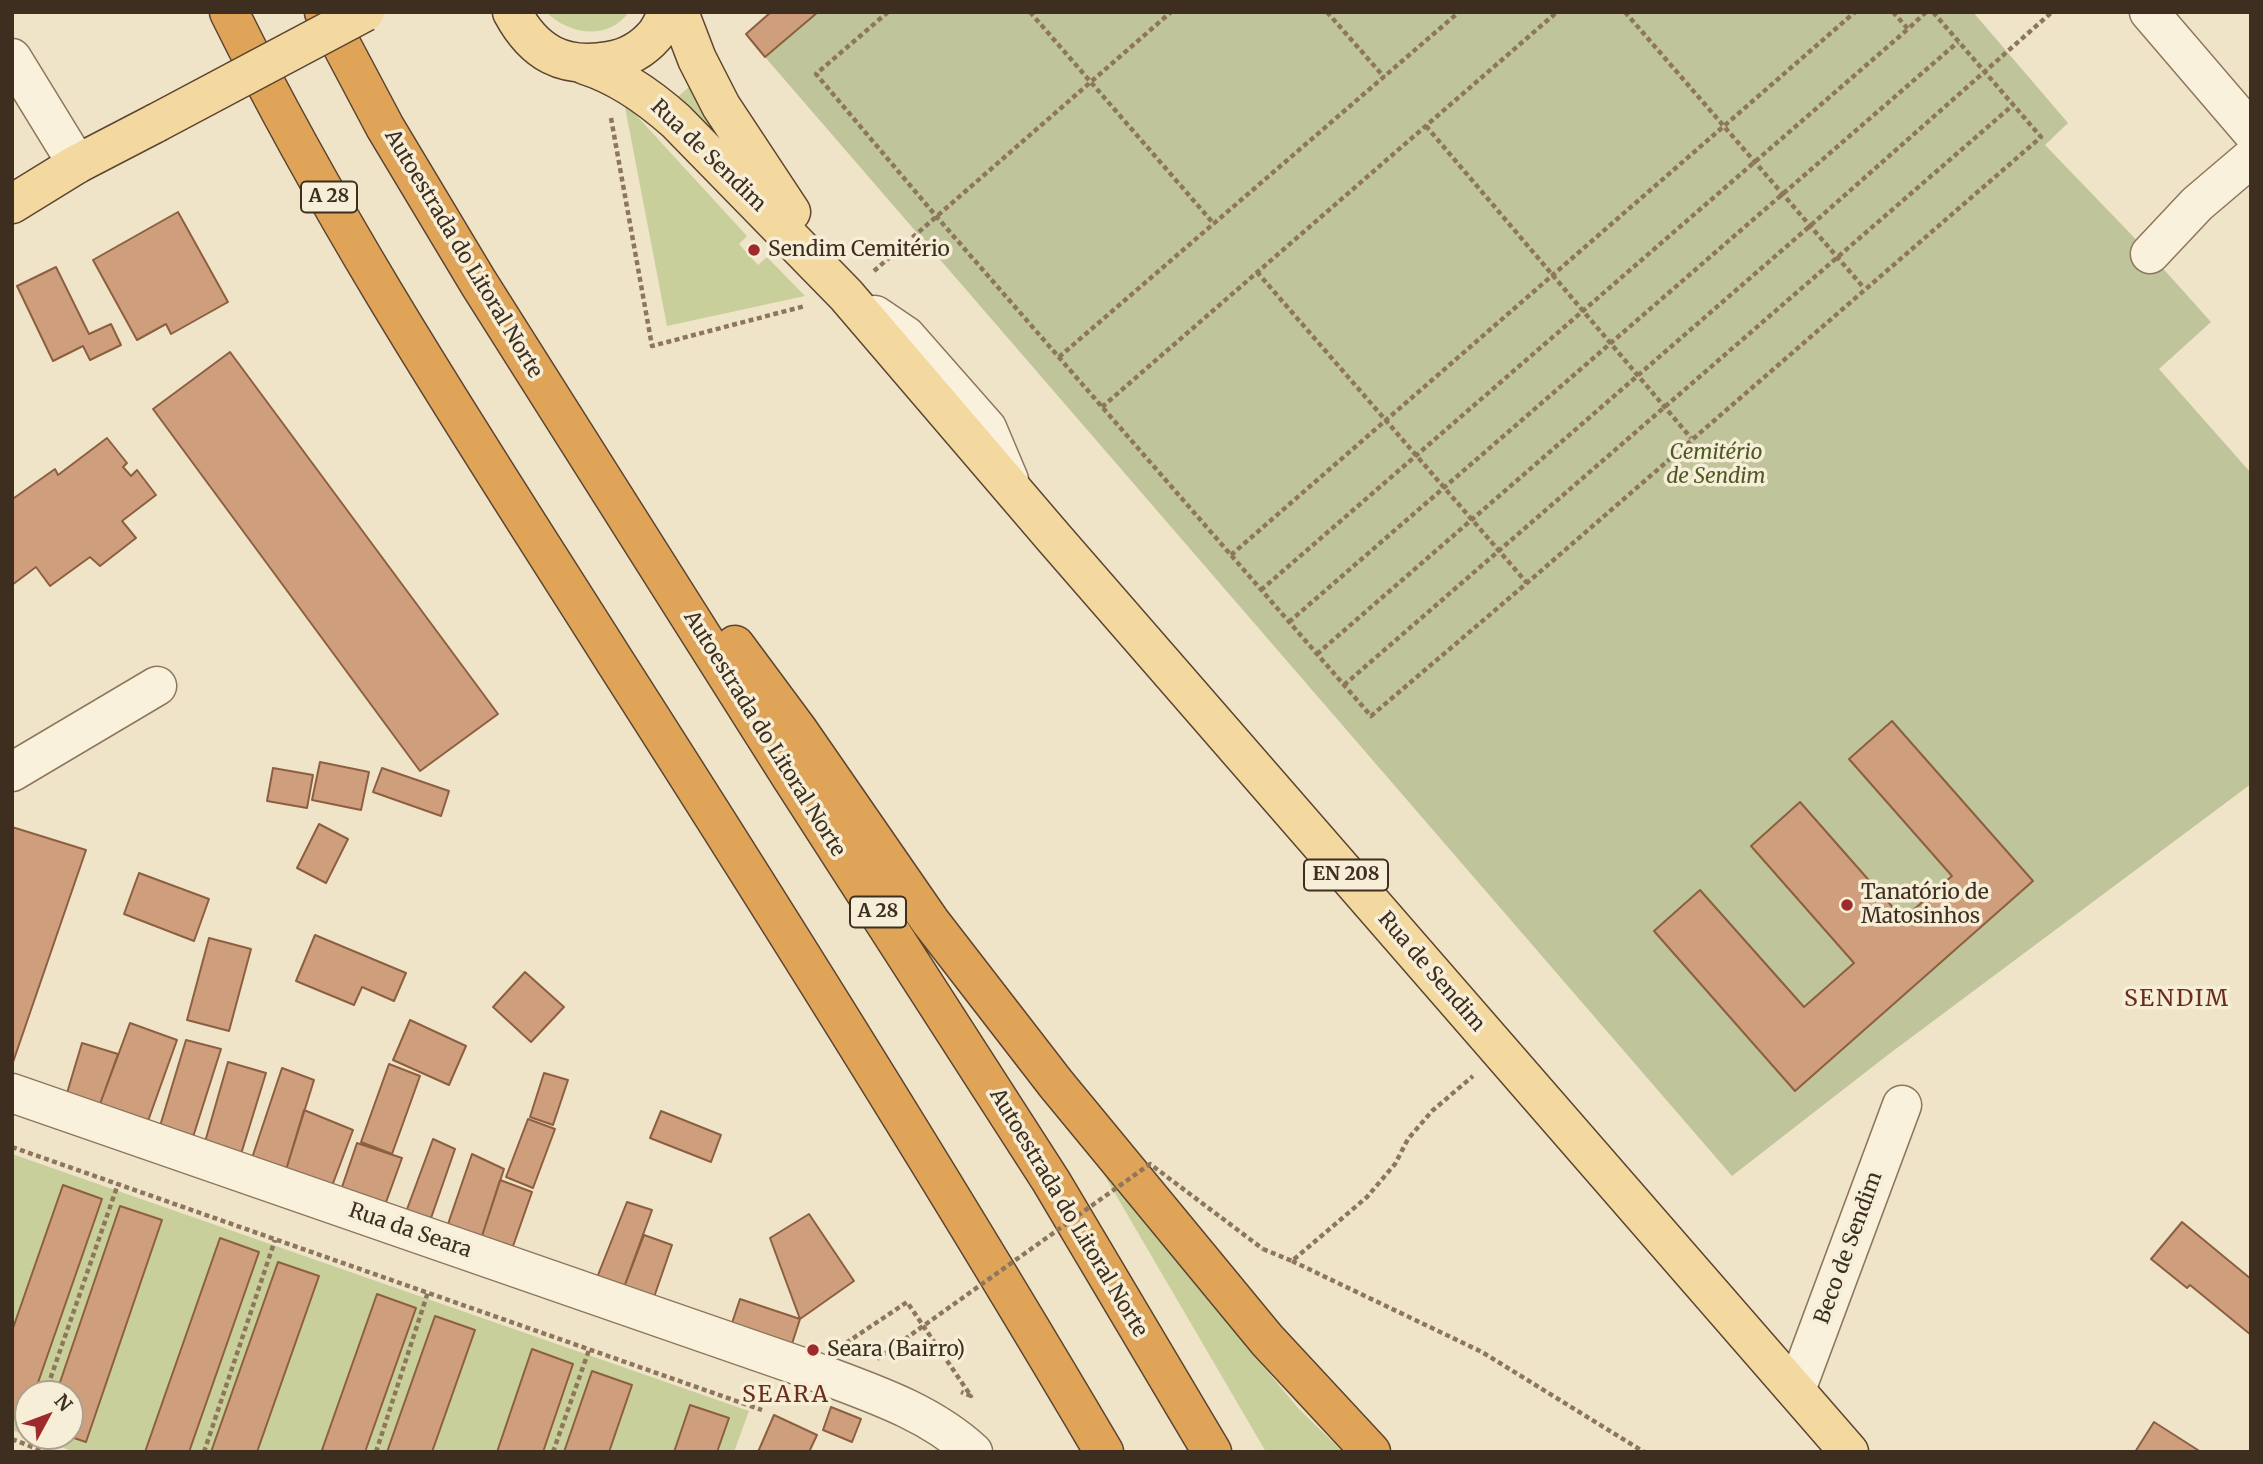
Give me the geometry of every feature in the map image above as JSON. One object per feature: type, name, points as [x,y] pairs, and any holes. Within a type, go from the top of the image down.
[{"type":"highway","name":"A 28","points":[[229,12],[350,233],[429,366],[798,949],[1090,1434],[1104,1452]]},
{"type":"highway","name":"Autoestrada do Litoral Norte","points":[[324,12],[404,159],[537,375],[1051,1181],[1212,1452]]},
{"type":"highway","points":[[537,375],[798,730],[930,921],[1031,1052],[1267,1340],[1371,1452]]},
{"type":"main road","points":[[12,204],[77,164],[365,12]]},
{"type":"main road","points":[[512,18],[546,52],[561,60],[593,68],[635,52],[655,35],[668,12]]},
{"type":"main road","name":"Rua de Sendim","points":[[679,12],[697,59],[722,106],[846,295]]},
{"type":"main road","name":"Rua de Sendim","points":[[593,68],[650,98],[676,121],[846,295],[1849,1452]]},
{"type":"main road","points":[[12,177],[77,164]]},
{"type":"street","points":[[2149,12],[2246,118]]},
{"type":"street","points":[[12,58],[77,164]]},
{"type":"street","points":[[2150,254],[2197,204],[2251,158]]},
{"type":"street","points":[[12,772],[157,686]]},
{"type":"street","name":"Rua da Seara","points":[[12,1093],[808,1369],[903,1406],[940,1426],[972,1452]]},
{"type":"street","name":"Beco de Sendim","points":[[1796,1390],[1902,1105]]},
{"type":"path","points":[[888,12],[816,74],[1371,716],[2041,136],[1933,12]]},
{"type":"path","points":[[1030,12],[1214,223]]},
{"type":"path","points":[[593,68],[652,346],[846,295],[1171,12]]},
{"type":"path","points":[[1327,12],[1384,77]]},
{"type":"path","points":[[1059,357],[1459,12]]},
{"type":"path","points":[[1102,407],[1557,12]]},
{"type":"path","points":[[1625,12],[1864,288]]},
{"type":"path","points":[[1231,555],[1855,12]]},
{"type":"path","points":[[1893,12],[1908,29]]},
{"type":"path","points":[[1261,590],[1926,12]]},
{"type":"path","points":[[1317,654],[2052,12]]},
{"type":"path","points":[[1289,622],[1958,42]]},
{"type":"path","points":[[1344,685],[2013,105]]},
{"type":"path","points":[[1426,126],[1692,438]]},
{"type":"path","points":[[1257,272],[1527,583]]},
{"type":"path","points":[[1292,1261],[1367,1197],[1395,1164],[1408,1139],[1432,1111],[1501,1052]]},
{"type":"path","points":[[12,1147],[762,1410]]},
{"type":"path","points":[[888,1363],[877,1359],[1150,1164],[1262,1249],[1482,1352],[1644,1452]]},
{"type":"path","points":[[50,1380],[118,1184]]},
{"type":"path","points":[[204,1452],[275,1240]]},
{"type":"path","points":[[376,1452],[428,1292]]},
{"type":"path","points":[[808,1369],[907,1302],[971,1396],[960,1392]]},
{"type":"path","points":[[553,1452],[589,1350]]},
{"type":"green space","points":[[546,12],[629,12],[610,27],[588,32],[566,26]]},
{"type":"green space","name":"Cemitério de Sendim","points":[[818,12],[1973,12],[2068,123],[2045,145],[2211,322],[2159,369],[2251,473],[2251,784],[1889,1054],[1732,1176],[765,57]]},
{"type":"green space","points":[[695,82],[799,236],[674,100]]},
{"type":"green space","points":[[624,102],[747,236],[739,244],[758,265],[767,257],[805,296],[667,326]]},
{"type":"green space","points":[[12,1154],[749,1411],[734,1452],[75,1452],[69,1450],[84,1450],[84,1380],[14,1380],[14,1431]]},
{"type":"green space","points":[[1103,1173],[1298,1408],[1343,1452],[1266,1452]]},
{"type":"building","points":[[771,12],[818,12],[765,57],[746,34]]},
{"type":"building","points":[[178,212],[228,302],[171,334],[166,324],[137,340],[93,260]]},
{"type":"building","points":[[56,267],[89,334],[111,324],[121,345],[90,360],[83,346],[53,361],[17,286]]},
{"type":"building","points":[[230,352],[498,714],[420,771],[153,409]]},
{"type":"building","points":[[107,438],[127,463],[123,467],[131,476],[137,470],[156,495],[122,521],[136,538],[100,566],[90,557],[50,586],[36,567],[12,585],[12,496],[14,498],[55,469],[58,475]]},
{"type":"building","name":"Tanatório de Matosinhos","points":[[1892,721],[2033,881],[1795,1091],[1654,931],[1700,890],[1804,1007],[1854,963],[1751,846],[1800,802],[1903,919],[1952,876],[1849,759]]},
{"type":"building","points":[[320,762],[369,772],[361,810],[312,800]]},
{"type":"building","points":[[273,768],[313,775],[307,808],[267,801]]},
{"type":"building","points":[[382,768],[449,791],[441,816],[373,792]]},
{"type":"building","points":[[319,824],[348,839],[326,883],[297,868]]},
{"type":"building","points":[[12,827],[86,850],[12,1065]]},
{"type":"building","points":[[139,873],[209,899],[194,941],[124,914]]},
{"type":"building","points":[[315,935],[406,973],[394,1001],[362,987],[354,1005],[296,981]]},
{"type":"building","points":[[209,938],[251,949],[229,1031],[187,1020]]},
{"type":"building","points":[[525,972],[564,1007],[531,1042],[493,1007]]},
{"type":"building","points":[[410,1020],[466,1046],[449,1085],[393,1060]]},
{"type":"building","points":[[130,1023],[177,1040],[148,1121],[100,1104]]},
{"type":"building","points":[[186,1040],[221,1049],[193,1137],[160,1126]]},
{"type":"building","points":[[82,1043],[118,1054],[100,1104],[67,1093]]},
{"type":"building","points":[[228,1062],[266,1073],[241,1154],[205,1142]]},
{"type":"building","points":[[389,1064],[420,1076],[392,1154],[361,1142]]},
{"type":"building","points":[[282,1068],[314,1080],[286,1170],[252,1158]]},
{"type":"building","points":[[544,1073],[568,1080],[553,1125],[530,1117]]},
{"type":"building","points":[[304,1110],[353,1130],[332,1186],[286,1170]]},
{"type":"building","points":[[661,1111],[721,1135],[711,1162],[650,1138]]},
{"type":"building","points":[[528,1119],[555,1129],[533,1188],[506,1177]]},
{"type":"building","points":[[433,1139],[455,1149],[430,1221],[406,1212]]},
{"type":"building","points":[[357,1143],[402,1158],[385,1205],[341,1190]]},
{"type":"building","points":[[472,1154],[504,1169],[481,1239],[447,1227]]},
{"type":"building","points":[[500,1180],[532,1192],[512,1249],[481,1239]]},
{"type":"building","points":[[63,1185],[102,1199],[39,1380],[14,1380],[14,1418],[12,1331]]},
{"type":"building","points":[[627,1202],[652,1210],[623,1290],[596,1280]]},
{"type":"building","points":[[120,1206],[162,1220],[86,1442],[84,1380],[61,1380]]},
{"type":"building","points":[[809,1214],[854,1281],[800,1319],[770,1238]]},
{"type":"building","points":[[2182,1222],[2251,1279],[2251,1335],[2190,1285],[2187,1288],[2151,1259]]},
{"type":"building","points":[[644,1235],[672,1245],[653,1300],[623,1290]]},
{"type":"building","points":[[220,1238],[259,1252],[189,1452],[145,1452]]},
{"type":"building","points":[[278,1262],[319,1276],[257,1452],[211,1452]]},
{"type":"building","points":[[377,1294],[416,1308],[365,1452],[327,1452],[322,1450]]},
{"type":"building","points":[[740,1299],[800,1319],[790,1350],[730,1329]]},
{"type":"building","points":[[435,1316],[475,1330],[432,1452],[387,1452]]},
{"type":"building","points":[[532,1349],[573,1364],[543,1452],[497,1452]]},
{"type":"building","points":[[592,1371],[632,1385],[609,1452],[564,1452]]},
{"type":"building","points":[[690,1405],[729,1418],[717,1452],[674,1452]]},
{"type":"building","points":[[831,1407],[861,1419],[852,1442],[823,1430]]},
{"type":"building","points":[[774,1415],[817,1435],[809,1452],[758,1452]]},
{"type":"building","points":[[2154,1422],[2201,1452],[2135,1452]]},
{"type":"place","name":"Sendim Cemitério","points":[[754,250]]},
{"type":"place","name":"Tanatório de Matosinhos","points":[[1847,905]]},
{"type":"place","name":"Seara (Bairro)","points":[[813,1350]]},
{"type":"district","name":"SENDIM","points":[[2177,999]]},
{"type":"district","name":"SEARA","points":[[786,1395]]}]
